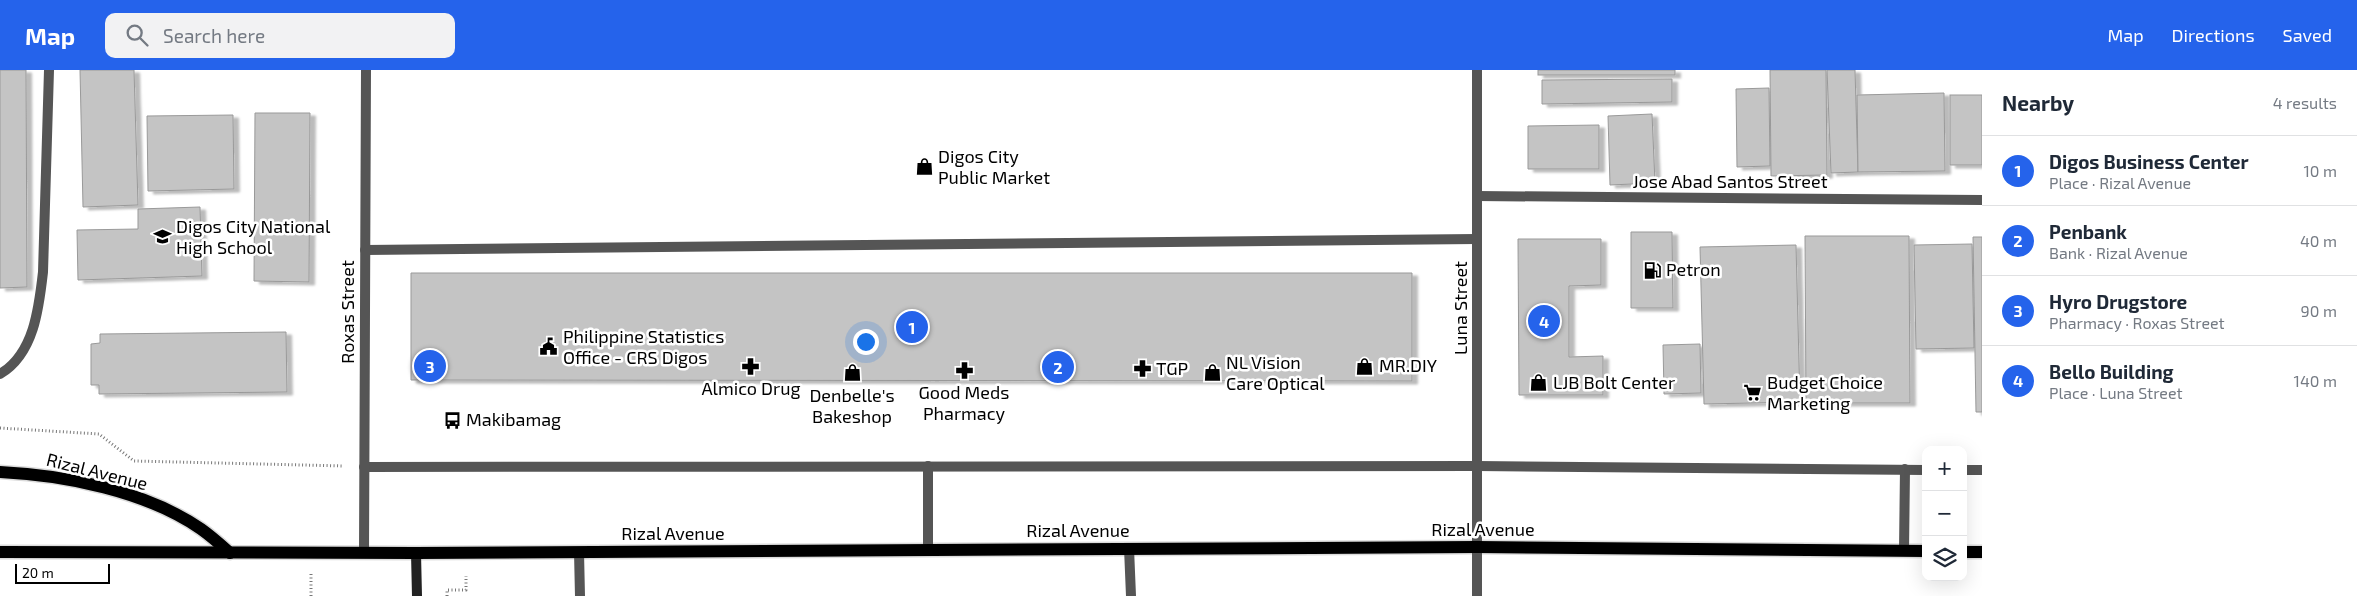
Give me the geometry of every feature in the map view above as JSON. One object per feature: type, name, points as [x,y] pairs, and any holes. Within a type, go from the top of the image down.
[{"type":"main road","name":"Rizal Avenue","points":[[0,472],[62,478],[113,490],[158,506],[200,528],[230,553]]},
{"type":"main road","name":"Rizal Avenue","points":[[0,552],[465,553],[1477,546],[1922,551]]},
{"type":"main road","points":[[1967,552],[1982,552]]},
{"type":"main road","points":[[416,553],[417,596]]},
{"type":"street","points":[[0,374],[20,355],[33,331],[40,298],[43,272],[49,70]]},
{"type":"street","name":"Roxas Street","points":[[364,553],[366,70]]},
{"type":"street","name":"Luna Street","points":[[1477,70],[1477,596]]},
{"type":"street","name":"Jose Abad Santos Street","points":[[1477,196],[1982,200]]},
{"type":"street","points":[[365,250],[1477,239]]},
{"type":"street","points":[[364,466],[1477,466],[1922,470]]},
{"type":"street","points":[[928,466],[928,550]]},
{"type":"street","points":[[1904,551],[1905,470]]},
{"type":"street","points":[[1967,470],[1982,470]]},
{"type":"street","points":[[1129,548],[1130,596]]},
{"type":"street","points":[[579,552],[580,596]]},
{"type":"path","points":[[0,428],[100,434],[134,461],[364,466]]},
{"type":"path","points":[[447,596],[446,590],[466,590],[465,553]]},
{"type":"building","points":[[0,70],[26,70],[27,287],[0,288]]},
{"type":"building","points":[[80,70],[134,70],[138,205],[83,207]]},
{"type":"building","points":[[1538,70],[1675,70],[1675,75],[1538,75]]},
{"type":"building","points":[[1770,70],[1826,70],[1827,175],[1771,176]]},
{"type":"building","points":[[1827,70],[1855,70],[1858,172],[1831,173]]},
{"type":"building","points":[[1672,79],[1672,102],[1542,104],[1542,80]]},
{"type":"building","points":[[1769,88],[1770,166],[1737,167],[1736,89]]},
{"type":"building","points":[[1944,93],[1945,171],[1858,172],[1857,95]]},
{"type":"building","points":[[1950,95],[1982,95],[1982,165],[1950,165]]},
{"type":"building","points":[[255,113],[310,113],[309,282],[254,281]]},
{"type":"building","points":[[1652,114],[1655,183],[1610,185],[1608,116]]},
{"type":"building","points":[[233,115],[234,189],[148,191],[147,116]]},
{"type":"building","points":[[1599,125],[1599,169],[1528,169],[1528,126]]},
{"type":"building","points":[[200,207],[202,276],[78,280],[77,230],[138,229],[138,209]]},
{"type":"building","name":"Petron","points":[[1631,232],[1672,232],[1673,308],[1631,308]]},
{"type":"building","points":[[1805,236],[1909,236],[1910,403],[1806,403]]},
{"type":"building","points":[[1973,237],[1982,237],[1982,412],[1976,412]]},
{"type":"building","points":[[1518,239],[1601,239],[1601,285],[1569,286],[1569,357],[1603,356],[1603,395],[1519,395]]},
{"type":"building","points":[[1972,244],[1974,348],[1916,349],[1914,245]]},
{"type":"building","points":[[1796,245],[1800,402],[1704,404],[1700,247]]},
{"type":"building","points":[[411,273],[1412,273],[1412,381],[411,380]]},
{"type":"building","points":[[286,332],[287,392],[99,394],[99,385],[91,385],[91,344],[100,343],[100,334]]},
{"type":"building","points":[[1700,344],[1701,393],[1664,394],[1663,345]]},
{"type":"place","name":"Digos City Public Market","points":[[924,167]]},
{"type":"place","name":"Digos City National High School","points":[[162,237]]},
{"type":"place","name":"Petron","points":[[1652,270]]},
{"type":"place","name":"Bello Building","points":[[1544,321]]},
{"type":"place","name":"Digos Business Center","points":[[912,327]]},
{"type":"place","name":"Philippine Statistics Office - CRS Digos","points":[[549,347]]},
{"type":"place","name":"Hyro Drugstore","points":[[430,366]]},
{"type":"place","name":"Almico Drug","points":[[751,366]]},
{"type":"place","name":"MR.DIY","points":[[1365,366]]},
{"type":"place","name":"Penbank","points":[[1058,367]]},
{"type":"place","name":"TGP","points":[[1142,369]]},
{"type":"place","name":"Good Meds Pharmacy","points":[[964,370]]},
{"type":"place","name":"Denbelle's Bakeshop","points":[[852,373]]},
{"type":"place","name":"NL Vision Care Optical","points":[[1212,373]]},
{"type":"place","name":"LJB Bolt Center","points":[[1539,383]]},
{"type":"place","name":"Budget Choice Marketing","points":[[1753,393]]},
{"type":"place","name":"Makibamag","points":[[452,420]]}]
